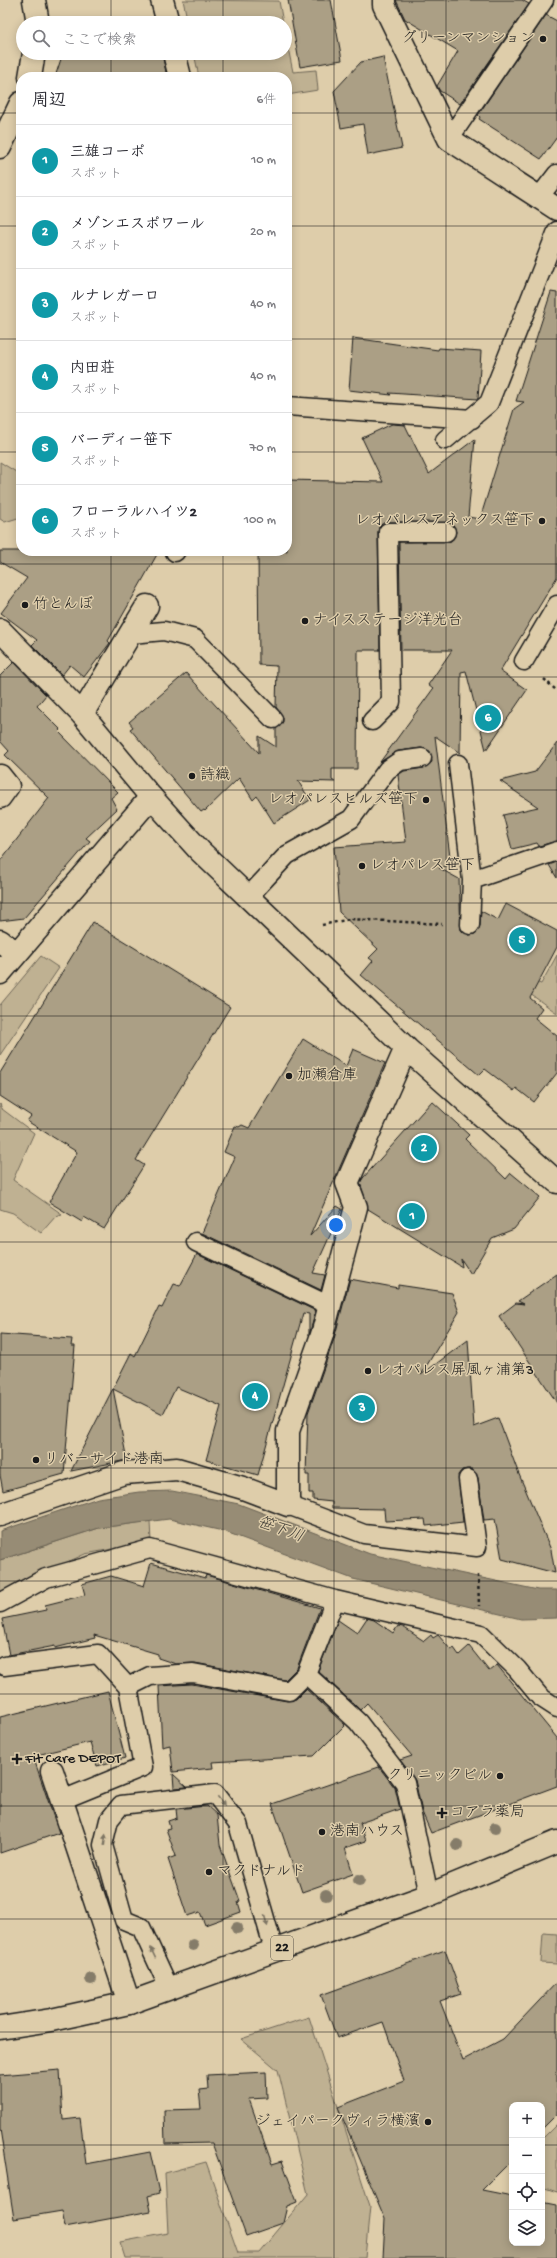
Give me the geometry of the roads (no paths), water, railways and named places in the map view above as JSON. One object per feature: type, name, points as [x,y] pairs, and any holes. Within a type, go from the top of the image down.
[{"type":"street","points":[[34,0],[37,16]]},
{"type":"street","points":[[162,0],[166,16]]},
{"type":"street","points":[[384,0],[384,5],[449,139],[549,202]]},
{"type":"street","points":[[31,72],[33,60]]},
{"type":"street","points":[[176,60],[179,72]]},
{"type":"street","points":[[0,147],[16,113]]},
{"type":"street","points":[[82,714],[147,606]]},
{"type":"street","points":[[0,630],[82,714],[151,797],[200,851],[406,1048],[557,1182]]},
{"type":"street","points":[[0,776],[8,786],[0,797]]},
{"type":"street","points":[[0,973],[8,947],[151,797]]},
{"type":"street","points":[[0,1516],[124,1472],[177,1469],[243,1488],[288,1505],[288,1431],[322,1334],[356,1207],[348,1184],[406,1048]]},
{"type":"street","points":[[52,1771],[128,2003]]},
{"type":"street","name":"22","points":[[0,2028],[50,2020],[128,2003],[429,1895],[557,1842]]},
{"type":"lane","points":[[449,139],[544,0]]},
{"type":"lane","points":[[549,202],[557,174]]},
{"type":"lane","points":[[445,440],[472,419],[489,403],[557,231]]},
{"type":"lane","points":[[292,406],[472,419]]},
{"type":"lane","points":[[372,721],[391,702],[388,532],[446,532]]},
{"type":"lane","points":[[524,662],[557,605]]},
{"type":"lane","points":[[131,634],[164,632],[195,639],[273,719]]},
{"type":"lane","points":[[248,897],[287,855],[351,819],[387,770],[400,761],[422,758]]},
{"type":"lane","points":[[458,764],[472,880],[470,925]]},
{"type":"lane","points":[[472,880],[557,851]]},
{"type":"lane","points":[[196,1242],[330,1306]]},
{"type":"lane","points":[[288,1505],[364,1534],[477,1547],[468,1479]]},
{"type":"lane","points":[[0,1603],[46,1578],[150,1549],[335,1600],[480,1634],[517,1669],[540,1697],[557,1708]]},
{"type":"lane","points":[[128,1687],[150,1676],[193,1673],[289,1691],[306,1674],[335,1600]]},
{"type":"lane","points":[[4,1666],[98,1654],[128,1687],[143,1767],[62,1800]]},
{"type":"lane","points":[[306,1674],[358,1722],[406,1783],[429,1895]]},
{"type":"lane","points":[[169,1988],[141,1927],[124,1920],[104,1845],[108,1820],[121,1805],[215,1794],[238,1824],[274,1950]]},
{"type":"water","name":"笹下川","points":[[172,1491],[239,1504],[370,1554],[538,1590],[557,1590],[557,1618],[521,1619],[353,1579],[223,1531],[169,1519],[99,1528],[0,1560],[0,1531],[98,1498],[139,1492]]},
{"type":"place","name":"グリーンマンション","points":[[543,39]]},
{"type":"place","name":"レオパレスアネックス笹下","points":[[542,521]]},
{"type":"place","name":"竹とんぼ","points":[[25,605]]},
{"type":"place","name":"ナイスステージ洋光台","points":[[305,621]]},
{"type":"place","name":"フローラルハイツ2","points":[[488,718]]},
{"type":"place","name":"詩織","points":[[192,776]]},
{"type":"place","name":"レオパレスヒルズ笹下","points":[[426,800]]},
{"type":"place","name":"レオパレス笹下","points":[[362,866]]},
{"type":"place","name":"バーディー笹下","points":[[522,940]]},
{"type":"place","name":"加瀬倉庫","points":[[289,1076]]},
{"type":"place","name":"メゾンエスポワール","points":[[424,1148]]},
{"type":"place","name":"三雄コーポ","points":[[412,1216]]},
{"type":"place","name":"レオパレス屏風ヶ浦第3","points":[[368,1371]]},
{"type":"place","name":"内田荘","points":[[255,1396]]},
{"type":"place","name":"ルナレガーロ","points":[[362,1408]]},
{"type":"place","name":"リバーサイド港南","points":[[36,1460]]},
{"type":"place","name":"Fit Care DEPOT","points":[[17,1759]]},
{"type":"place","name":"クリニックビル","points":[[500,1776]]},
{"type":"place","name":"コアラ薬局","points":[[442,1813]]},
{"type":"place","name":"港南ハウス","points":[[322,1832]]},
{"type":"place","name":"マクドナルド","points":[[209,1872]]},
{"type":"place","name":"ジェイパークヴィラ横濱","points":[[428,2122]]}]
